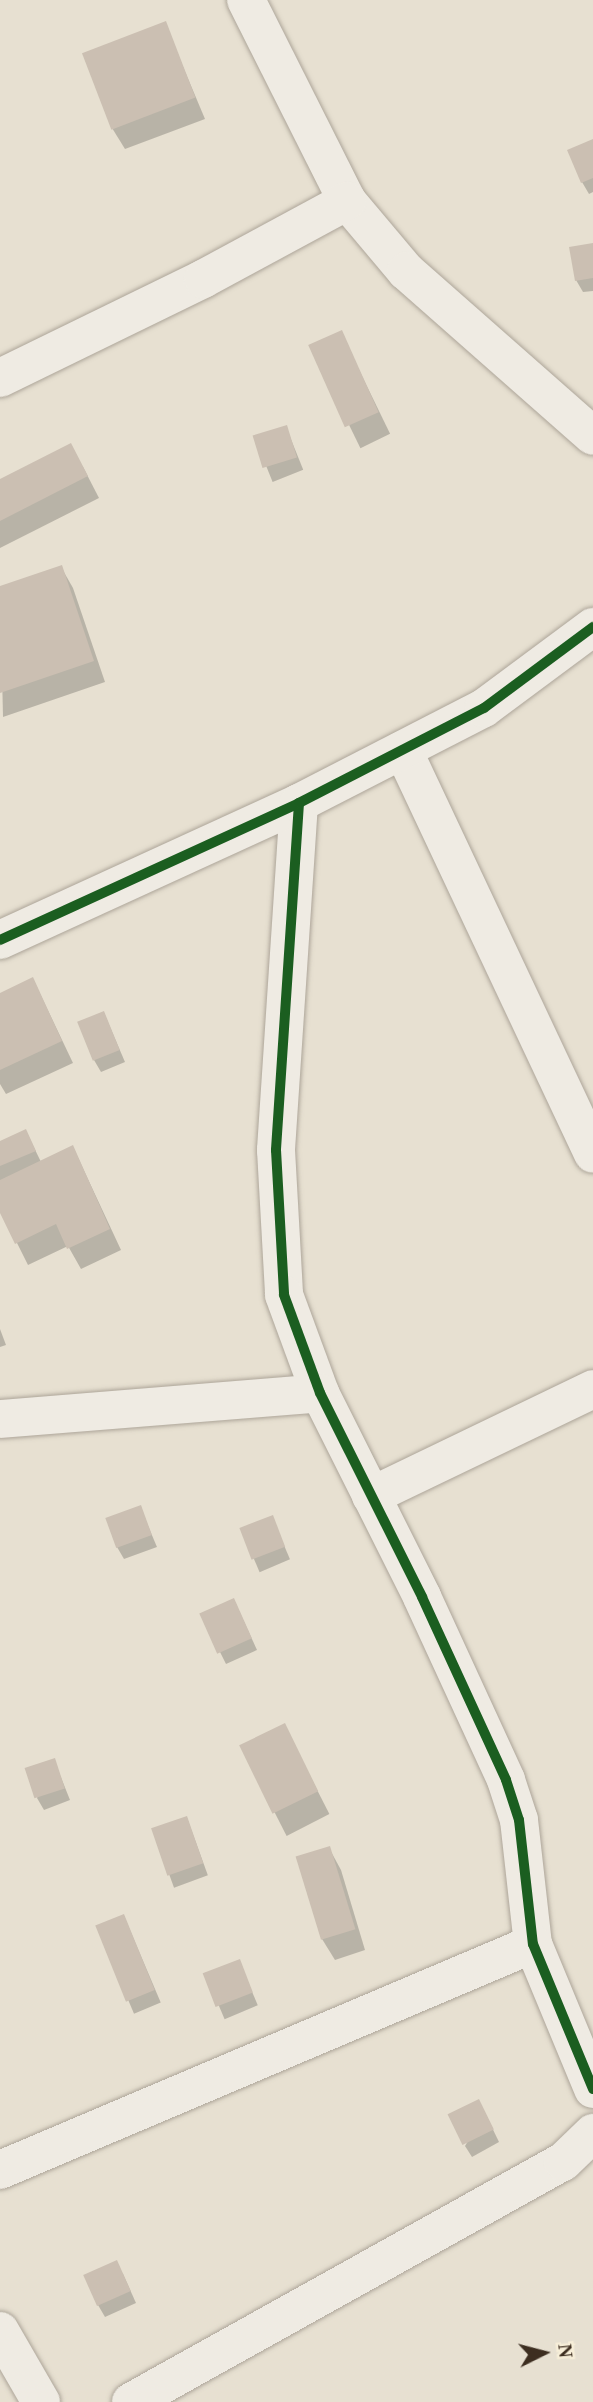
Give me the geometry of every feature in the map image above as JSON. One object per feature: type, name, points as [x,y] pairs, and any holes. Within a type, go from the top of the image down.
[{"type":"street","points":[[246,0],[347,201],[405,271],[593,436]]},
{"type":"street","points":[[0,378],[203,279],[347,201]]},
{"type":"street","points":[[0,940],[299,803],[484,708],[593,627]]},
{"type":"street","points":[[403,750],[593,1154]]},
{"type":"street","points":[[299,803],[276,1150],[285,1295],[320,1393],[506,1780],[519,1820],[533,1944],[593,2089]]},
{"type":"street","points":[[371,1496],[593,1389]]},
{"type":"street","points":[[0,1419],[320,1393]]},
{"type":"street","points":[[0,2170],[533,1944]]},
{"type":"street","points":[[131,2402],[564,2162],[593,2133]]},
{"type":"street","points":[[0,2331],[41,2402]]},
{"type":"building","points":[[166,21],[195,98],[111,130],[82,53]]},
{"type":"building","points":[[593,139],[593,178],[581,183],[567,150]]},
{"type":"building","points":[[593,243],[593,278],[575,281],[569,247]]},
{"type":"building","points":[[342,330],[379,412],[345,427],[308,345]]},
{"type":"building","points":[[287,425],[297,458],[263,468],[253,436]]},
{"type":"building","points":[[71,443],[88,476],[0,521],[0,479]]},
{"type":"building","points":[[62,565],[94,661],[0,693],[0,586]]},
{"type":"building","points":[[33,977],[62,1041],[0,1070],[0,993]]},
{"type":"building","points":[[104,1011],[120,1050],[93,1061],[77,1022]]},
{"type":"building","points":[[26,1129],[36,1151],[0,1166],[0,1141]]},
{"type":"building","points":[[73,1145],[110,1229],[67,1249],[56,1224],[15,1244],[0,1213],[0,1180]]},
{"type":"building","points":[[141,1505],[152,1535],[116,1548],[105,1518]]},
{"type":"building","points":[[273,1515],[285,1547],[252,1560],[239,1528]]},
{"type":"building","points":[[234,1598],[252,1638],[217,1654],[199,1613]]},
{"type":"building","points":[[285,1723],[318,1791],[272,1814],[239,1745]]},
{"type":"building","points":[[55,1758],[65,1788],[34,1798],[25,1768]]},
{"type":"building","points":[[187,1816],[203,1863],[167,1876],[151,1828]]},
{"type":"building","points":[[330,1846],[355,1929],[321,1940],[296,1857]]},
{"type":"building","points":[[124,1914],[155,1990],[126,2002],[95,1926]]},
{"type":"building","points":[[240,1959],[253,1993],[216,2007],[203,1973]]},
{"type":"building","points":[[479,2099],[494,2130],[462,2145],[448,2114]]},
{"type":"building","points":[[117,2260],[131,2291],[97,2306],[83,2275]]},
{"type":"cycle path","points":[[0,940],[299,803],[484,708],[593,627]]},
{"type":"cycle path","points":[[299,803],[276,1150],[284,1295],[320,1393],[422,1597],[506,1780],[519,1820],[533,1944],[593,2089]]}]
